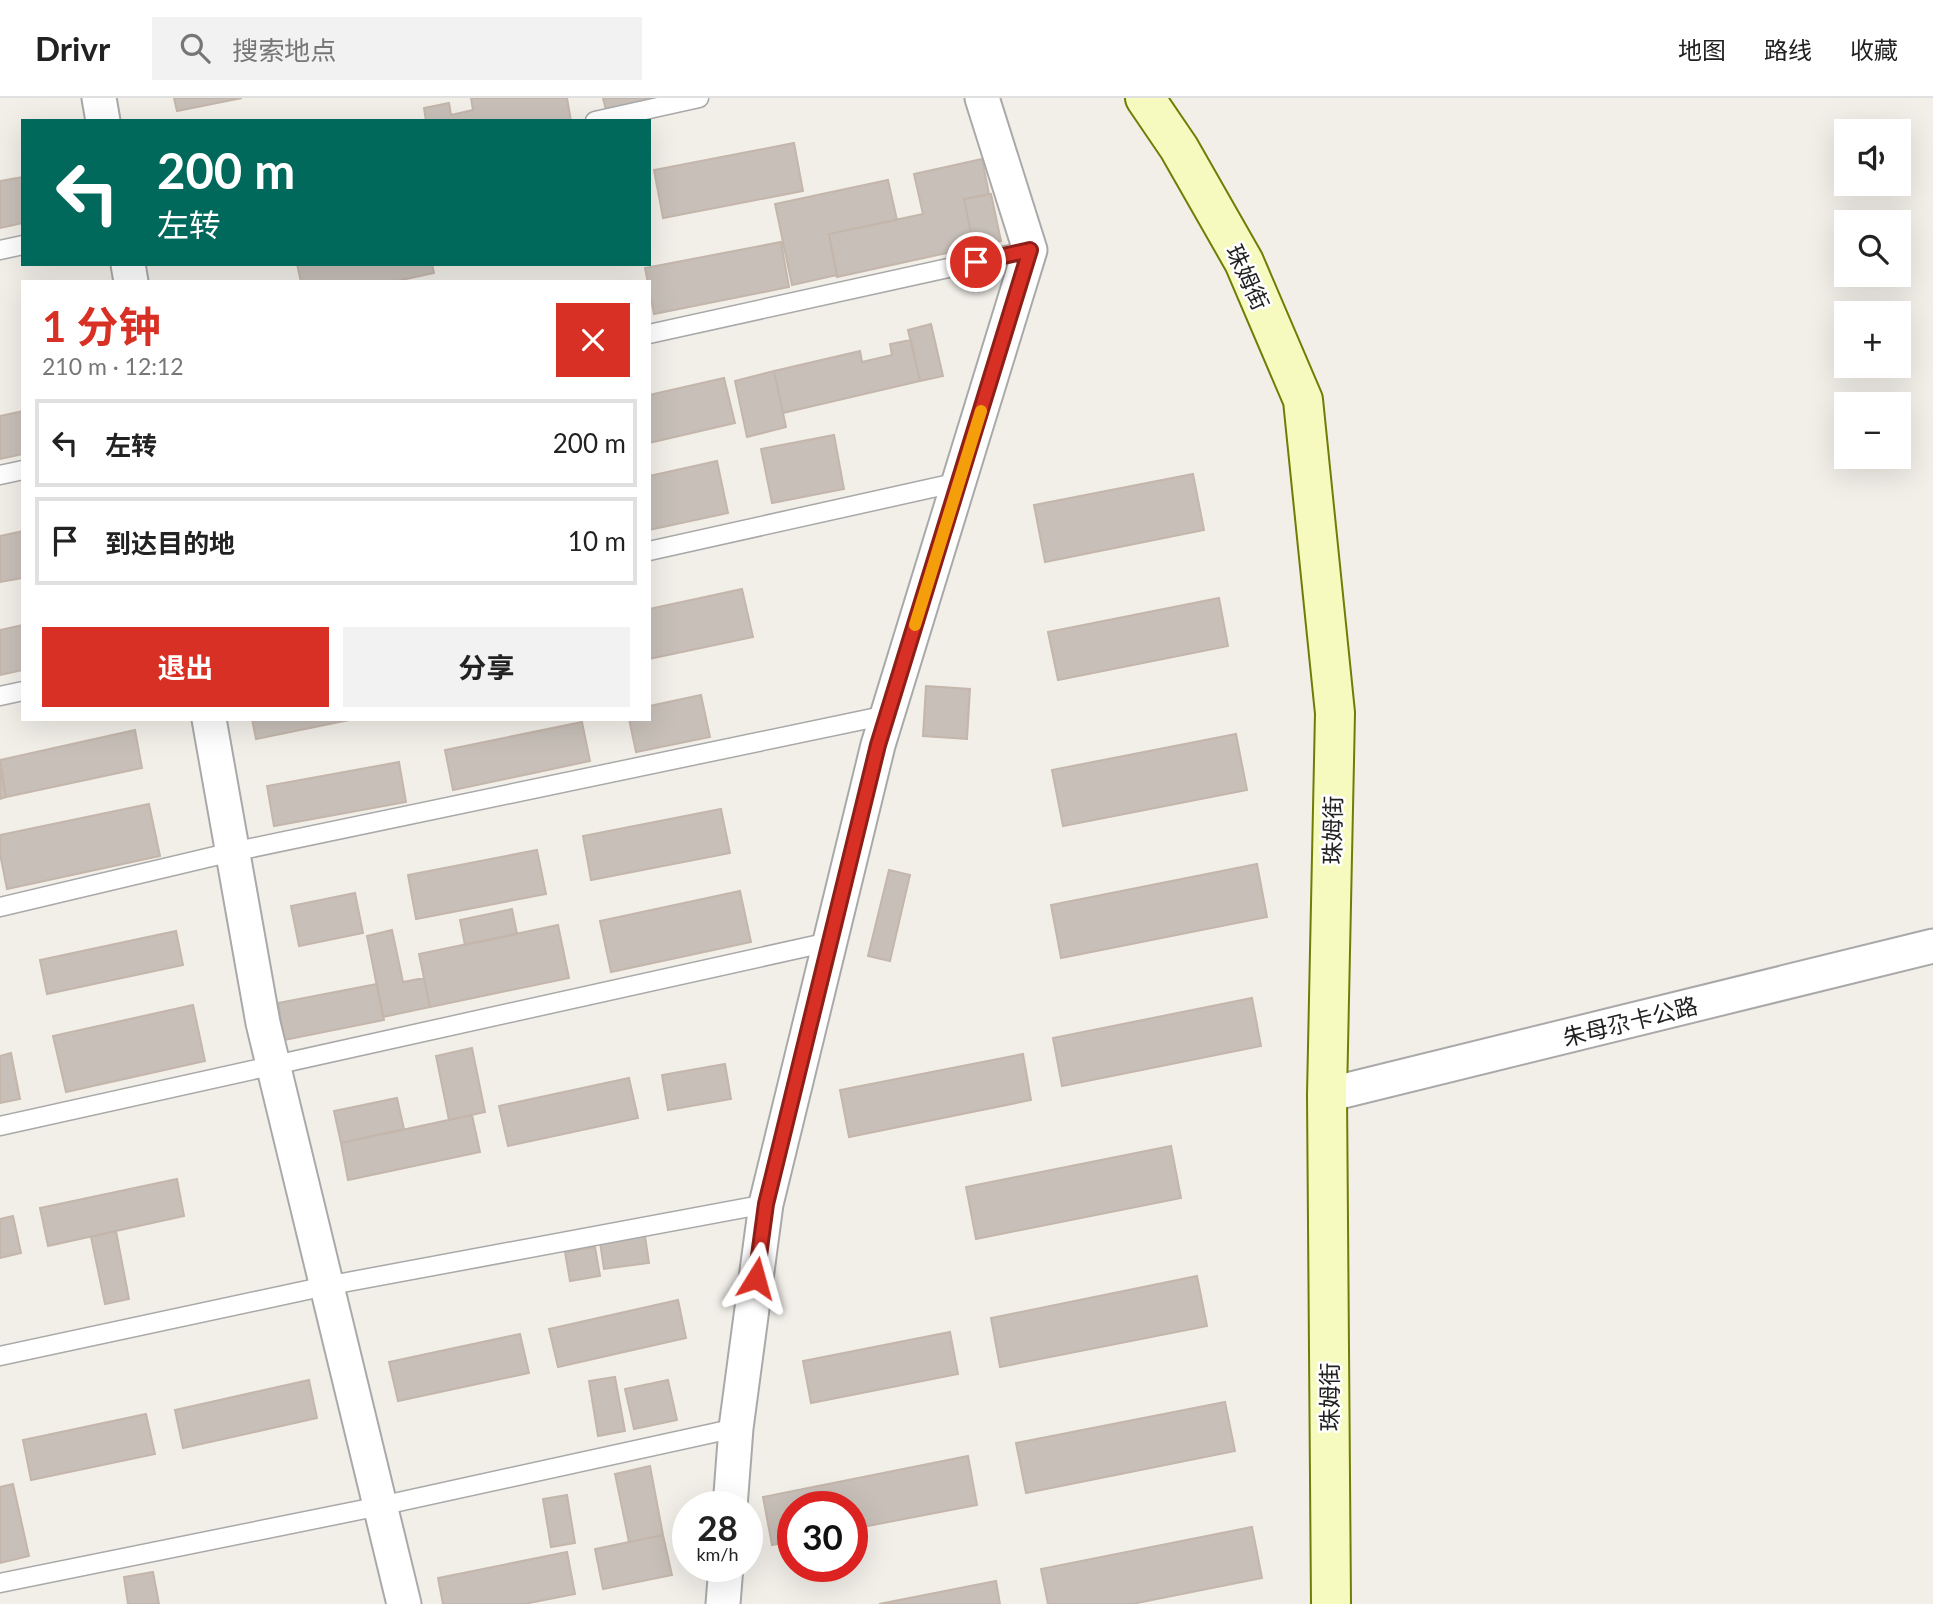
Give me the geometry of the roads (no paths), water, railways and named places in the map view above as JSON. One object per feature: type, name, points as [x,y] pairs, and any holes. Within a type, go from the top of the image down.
[{"type":"main road","name":"珠姆街","points":[[1145,98],[1180,148],[1244,262],[1303,400],[1335,713],[1327,1095],[1331,1604]]},
{"type":"street","points":[[99,98],[103,119]]},
{"type":"street","points":[[731,1491],[736,1427],[766,1204],[887,715],[1030,250],[982,98]]},
{"type":"street","points":[[209,721],[263,1023],[404,1604]]},
{"type":"street","name":"朱母尕卡公路","points":[[1327,1095],[1933,946]]},
{"type":"street","points":[[723,1604],[725,1582]]},
{"type":"lane","points":[[604,119],[699,98]]},
{"type":"lane","points":[[0,250],[21,245]]},
{"type":"lane","points":[[651,334],[1030,250]]},
{"type":"lane","points":[[0,475],[21,470]]},
{"type":"lane","points":[[651,551],[959,482]]},
{"type":"lane","points":[[0,696],[21,691]]},
{"type":"lane","points":[[0,907],[232,852],[887,715]]},
{"type":"lane","points":[[0,1126],[830,942]]},
{"type":"lane","points":[[0,1356],[326,1286],[766,1204]]},
{"type":"lane","points":[[0,1583],[380,1506],[736,1427]]}]
